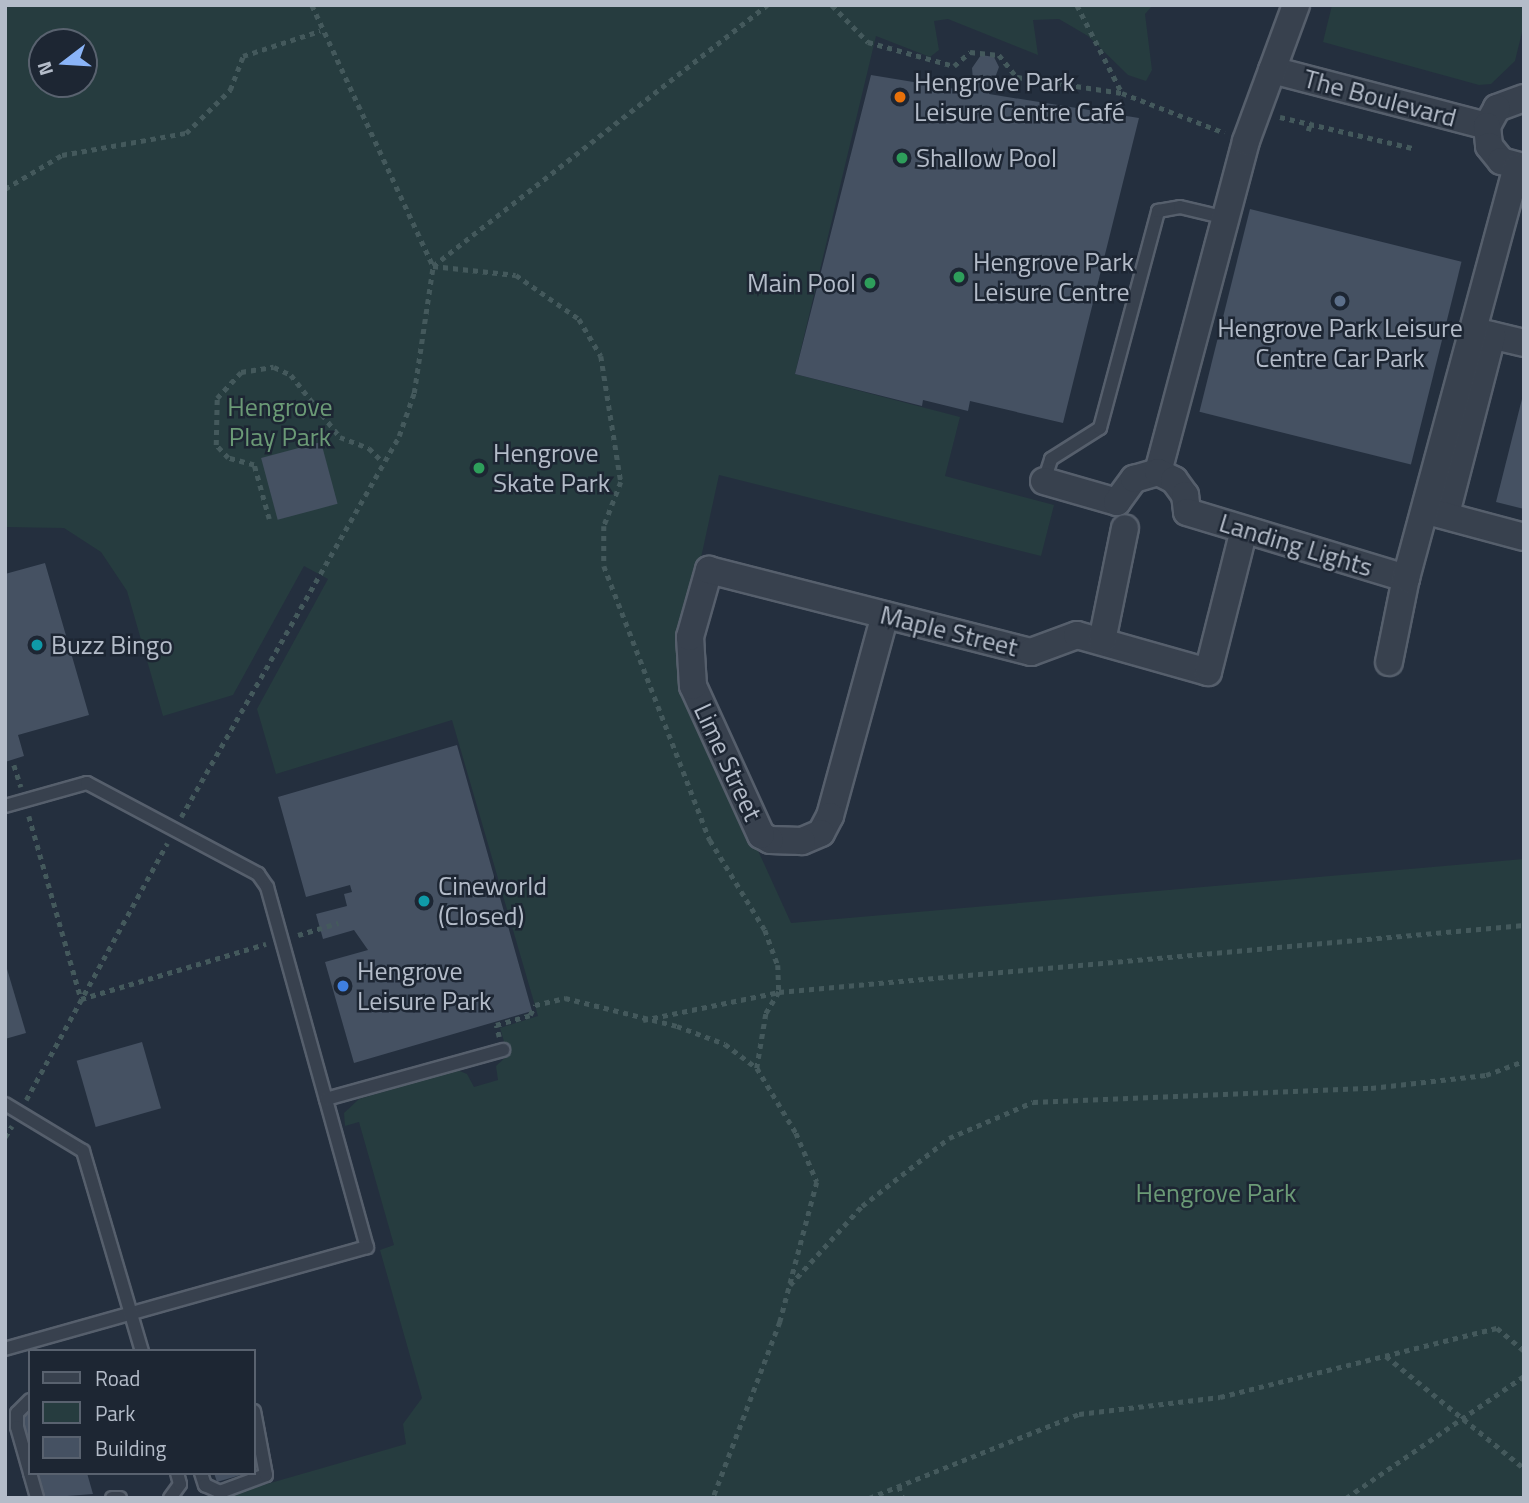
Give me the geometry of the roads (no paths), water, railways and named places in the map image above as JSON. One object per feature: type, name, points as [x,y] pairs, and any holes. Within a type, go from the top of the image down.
[{"type":"street","points":[[1044,481],[1117,502],[1134,479],[1158,472],[1245,141],[1296,5]]},
{"type":"street","name":"The Boulevard","points":[[1272,70],[1488,126]]},
{"type":"street","name":"The Boulevard","points":[[1520,168],[1501,161],[1489,146],[1488,126],[1497,108],[1524,98]]},
{"type":"street","points":[[1389,662],[1406,578],[1436,508],[1483,333],[1520,168]]},
{"type":"street","points":[[1483,333],[1524,343]]},
{"type":"street","name":"Landing Lights","points":[[1158,472],[1174,480],[1185,495],[1187,512],[1406,578]]},
{"type":"street","points":[[1436,508],[1524,537]]},
{"type":"street","points":[[1102,641],[1125,528]]},
{"type":"street","name":"Maple Street","points":[[709,569],[1031,652],[1077,635],[1208,672],[1244,530]]},
{"type":"street","name":"Lime Street","points":[[709,569],[690,637],[693,686],[761,835],[786,845],[821,833],[830,816],[885,615]]},
{"type":"lane","points":[[1044,481],[1051,459],[1100,428],[1158,211],[1180,207],[1226,218]]},
{"type":"lane","points":[[5,806],[87,783],[258,874],[267,887],[368,1247],[5,1349]]},
{"type":"lane","points":[[326,1100],[503,1050]]},
{"type":"lane","points":[[5,1104],[83,1151],[141,1349]]},
{"type":"lane","points":[[28,1402],[17,1413],[17,1427],[28,1466]]},
{"type":"lane","points":[[202,1475],[205,1485],[220,1492],[266,1475],[256,1422]]},
{"type":"lane","points":[[31,1475],[37,1498]]},
{"type":"lane","points":[[170,1498],[180,1484],[178,1475]]},
{"type":"lane","points":[[112,1498],[120,1498]]},
{"type":"place","name":"Hengrove Park Leisure Centre Café","points":[[900,97]]},
{"type":"place","name":"Shallow Pool","points":[[902,158]]},
{"type":"place","name":"Hengrove Park Leisure Centre","points":[[959,277]]},
{"type":"place","name":"Main Pool","points":[[870,283]]},
{"type":"place","name":"Hengrove Park Leisure Centre Car Park","points":[[1340,301]]},
{"type":"place","name":"Hengrove Skate Park","points":[[479,468]]},
{"type":"place","name":"Buzz Bingo","points":[[37,645]]},
{"type":"place","name":"Cineworld (Closed)","points":[[424,901]]},
{"type":"place","name":"Hengrove Leisure Park","points":[[343,986]]},
{"type":"park label","name":"Hengrove Play Park","points":[[280,422]]},
{"type":"park label","name":"Hengrove Park","points":[[1216,1193]]}]
